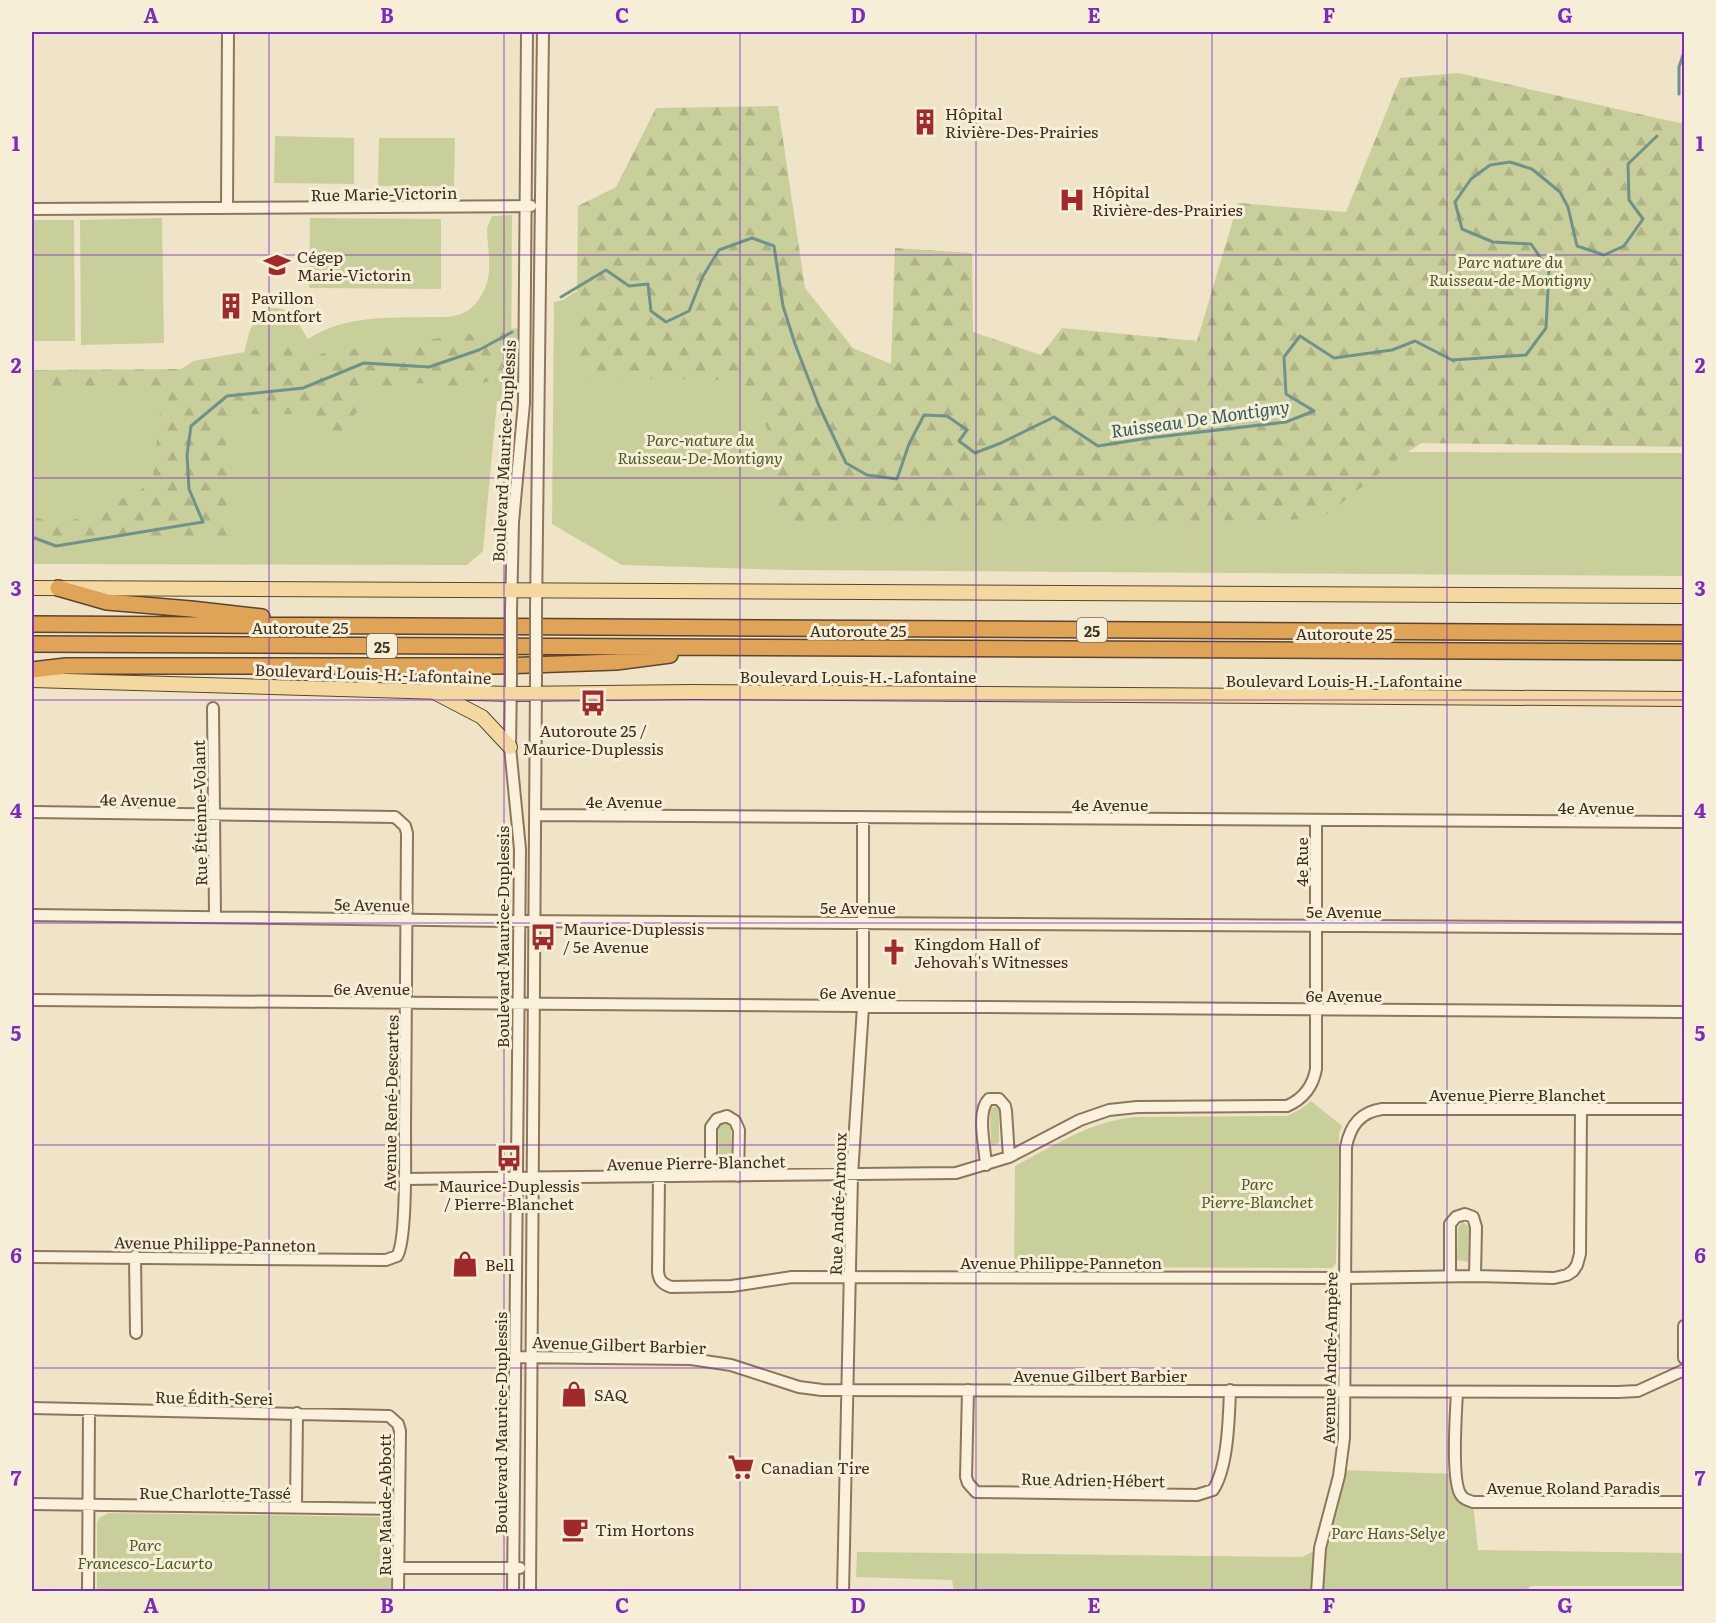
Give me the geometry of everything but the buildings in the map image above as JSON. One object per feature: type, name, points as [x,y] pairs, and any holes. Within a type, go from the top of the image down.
[{"type":"highway","points":[[58,588],[107,602],[337,626]]},
{"type":"highway","name":"Autoroute 25","points":[[32,624],[1684,633]]},
{"type":"highway","name":"Autoroute 25","points":[[32,644],[1684,652]]},
{"type":"highway","points":[[32,670],[66,666],[568,664],[616,662],[733,648]]},
{"type":"main road","points":[[32,588],[1684,596]]},
{"type":"main road","name":"Boulevard Louis-H.-Lafontaine","points":[[32,680],[511,694],[704,692],[1684,699]]},
{"type":"main road","points":[[434,692],[482,717],[510,747]]},
{"type":"street","points":[[227,208],[228,32]]},
{"type":"street","name":"Boulevard Maurice-Duplessis","points":[[513,1592],[520,849],[510,747],[513,522],[524,403],[527,32]]},
{"type":"street","name":"Boulevard Maurice-Duplessis","points":[[530,1592],[536,921],[536,612],[543,32]]},
{"type":"street","name":"Rue Marie-Victorin","points":[[32,209],[540,207]]},
{"type":"street","name":"Rue Étienne-Volant","points":[[213,708],[215,917]]},
{"type":"street","name":"4e Avenue","points":[[32,812],[388,816]]},
{"type":"street","name":"4e Avenue","points":[[535,815],[1684,822]]},
{"type":"street","name":"Avenue René-Descartes","points":[[388,816],[401,821],[407,833],[404,1179],[402,1245],[397,1256]]},
{"type":"street","name":"Rue André-Arnoux","points":[[843,1592],[852,1175],[862,1007],[863,817]]},
{"type":"street","name":"4e Rue","points":[[1312,1083],[1316,1069],[1316,820]]},
{"type":"street","name":"5e Avenue","points":[[32,915],[519,921],[1684,928]]},
{"type":"street","name":"6e Avenue","points":[[32,1000],[1684,1012]]},
{"type":"street","name":"Avenue Pierre-Blanchet","points":[[404,1179],[944,1174],[967,1170],[1009,1157],[1080,1120],[1109,1110],[1137,1107],[1278,1107],[1294,1103],[1312,1083]]},
{"type":"street","points":[[986,1165],[982,1113],[989,1099],[999,1099],[1005,1106],[1009,1157]]},
{"type":"street","name":"Avenue Philippe-Panneton","points":[[659,1177],[658,1279],[671,1287],[732,1286],[792,1277],[1346,1278],[1475,1276],[1554,1278],[1567,1275],[1577,1265],[1580,1254],[1581,1108]]},
{"type":"street","name":"Avenue Pierre Blanchet","points":[[1354,1124],[1370,1111],[1382,1109],[1684,1109]]},
{"type":"street","points":[[711,1176],[711,1127],[717,1119],[727,1116],[735,1121],[739,1130],[738,1176]]},
{"type":"street","name":"Avenue André-Ampère","points":[[1317,1592],[1320,1548],[1339,1476],[1344,1438],[1346,1147],[1354,1124]]},
{"type":"street","points":[[1450,1276],[1450,1224],[1456,1217],[1465,1214],[1473,1218],[1476,1227],[1475,1276]]},
{"type":"street","name":"Avenue Philippe-Panneton","points":[[32,1257],[386,1260],[397,1256]]},
{"type":"street","points":[[135,1257],[136,1333]]},
{"type":"street","points":[[1684,1326],[1684,1358]]},
{"type":"street","name":"Avenue Gilbert Barbier","points":[[515,1357],[692,1359],[731,1365],[799,1387],[822,1390],[1631,1392],[1659,1383],[1684,1370]]},
{"type":"street","name":"Rue Adrien-Hébert","points":[[968,1390],[966,1477],[976,1492],[1197,1495],[1213,1490],[1220,1475],[1227,1431],[1230,1390]]},
{"type":"street","name":"Avenue Roland Paradis","points":[[1457,1392],[1456,1474],[1460,1494],[1464,1499],[1473,1502],[1684,1502]]},
{"type":"street","name":"Rue Édith-Serei","points":[[32,1408],[383,1414],[394,1419]]},
{"type":"street","points":[[88,1592],[89,1410]]},
{"type":"street","points":[[296,1507],[297,1413]]},
{"type":"street","name":"Rue Maude-Abbott","points":[[394,1419],[400,1431],[398,1592]]},
{"type":"street","name":"Rue Charlotte-Tassé","points":[[32,1504],[399,1509]]},
{"type":"street","points":[[399,1568],[529,1568]]},
{"type":"green space","name":"Parc nature du Ruisseau-de-Montigny","points":[[1458,73],[1684,124],[1684,447],[1418,443],[1321,519],[775,526],[776,452],[760,410],[721,380],[576,377],[578,206],[616,187],[656,108],[778,106],[805,288],[853,348],[891,364],[895,248],[972,253],[973,332],[1041,355],[1062,328],[1197,341],[1238,203],[1346,212],[1400,78]]},
{"type":"green space","points":[[275,136],[354,138],[354,184],[274,183]]},
{"type":"green space","points":[[379,138],[455,138],[454,186],[378,186]]},
{"type":"green space","points":[[512,215],[511,401],[497,401],[483,551],[467,565],[32,564],[32,385],[173,374],[192,362],[243,360],[251,328],[261,312],[269,308],[279,308],[292,313],[308,339],[322,331],[367,319],[448,317],[461,314],[477,302],[487,281],[489,266],[487,228],[492,216]]},
{"type":"green space","points":[[162,218],[164,343],[81,345],[80,220]]},
{"type":"green space","points":[[310,218],[441,219],[441,289],[309,288]]},
{"type":"green space","points":[[32,220],[74,220],[75,341],[32,341]]},
{"type":"green space","name":"Parc-nature du Ruisseau-De-Montigny","points":[[589,289],[811,367],[1423,442],[1408,452],[1684,453],[1684,576],[790,570],[622,565],[552,524],[554,302],[563,300],[575,292]]},
{"type":"green space","points":[[518,328],[515,378],[432,390],[423,383],[371,387],[363,405],[340,432],[322,438],[303,414],[245,414],[226,433],[228,540],[83,538],[45,543],[32,540],[32,515],[54,525],[79,518],[141,490],[153,477],[162,392],[32,392],[32,370],[188,369],[193,361],[267,348],[283,340],[305,361],[324,353]]},
{"type":"green space","name":"Parc Pierre-Blanchet","points":[[1311,1101],[1342,1126],[1339,1134],[1336,1263],[1332,1268],[1014,1267],[1015,1166],[1088,1129],[1119,1119],[1287,1116]]},
{"type":"green space","points":[[998,1107],[999,1111],[999,1142],[995,1146],[991,1145],[990,1110]]},
{"type":"green space","points":[[726,1123],[731,1128],[731,1157],[729,1160],[719,1160],[718,1128],[721,1124]]},
{"type":"green space","points":[[1463,1222],[1469,1227],[1468,1262],[1457,1260],[1458,1227]]},
{"type":"green space","name":"Parc Hans-Selye","points":[[1340,1470],[1456,1474],[1457,1486],[1473,1502],[1478,1550],[1684,1553],[1684,1586],[1530,1586],[1527,1592],[954,1592],[952,1580],[856,1577],[857,1552],[1302,1557],[1320,1548]]},
{"type":"green space","name":"Parc Francesco-Lacurto","points":[[108,1513],[384,1517],[392,1525],[391,1591],[97,1591],[97,1523],[99,1518]]},
{"type":"waterway","name":"Ruisseau De Montigny","points":[[1679,94],[1679,67],[1684,52]]},
{"type":"waterway","name":"Ruisseau De Montigny","points":[[561,297],[606,270],[629,286],[648,284],[651,311],[666,322],[689,311],[703,276],[719,250],[752,238],[774,246],[783,306],[819,406],[846,463],[867,475],[897,479],[909,444],[924,415],[947,416],[967,430],[959,441],[975,453],[1054,417],[1098,446],[1286,422],[1314,411],[1286,394],[1284,357],[1300,336],[1334,358],[1392,350],[1415,341],[1454,361],[1452,360],[1526,355],[1546,328],[1549,270],[1531,244],[1493,242],[1462,229],[1455,202],[1471,179],[1490,165],[1510,162],[1532,169],[1560,192],[1568,207],[1577,246],[1604,255],[1624,246],[1643,219],[1629,200],[1628,164],[1657,136]]},
{"type":"waterway","name":"Ruisseau De Montigny","points":[[32,537],[56,546],[203,522],[189,489],[187,455],[191,426],[227,396],[303,388],[364,363],[429,367],[479,350],[512,332]]},
{"type":"place","name":"Hôpital Rivière-Des-Prairies","points":[[925,122]]},
{"type":"place","name":"Hôpital Rivière-des-Prairies","points":[[1072,200]]},
{"type":"place","name":"Cégep Marie-Victorin","points":[[277,265]]},
{"type":"place","name":"Pavillon Montfort","points":[[231,306]]},
{"type":"place","name":"Autoroute 25 / Maurice-Duplessis","points":[[593,703]]},
{"type":"place","name":"Maurice-Duplessis / 5e Avenue","points":[[543,937]]},
{"type":"place","name":"Kingdom Hall of Jehovah's Witnesses","points":[[894,952]]},
{"type":"place","name":"Maurice-Duplessis / Pierre-Blanchet","points":[[509,1158]]},
{"type":"place","name":"Bell","points":[[465,1264]]},
{"type":"place","name":"SAQ","points":[[574,1394]]},
{"type":"place","name":"Canadian Tire","points":[[741,1467]]},
{"type":"place","name":"Tim Hortons","points":[[575,1529]]}]
